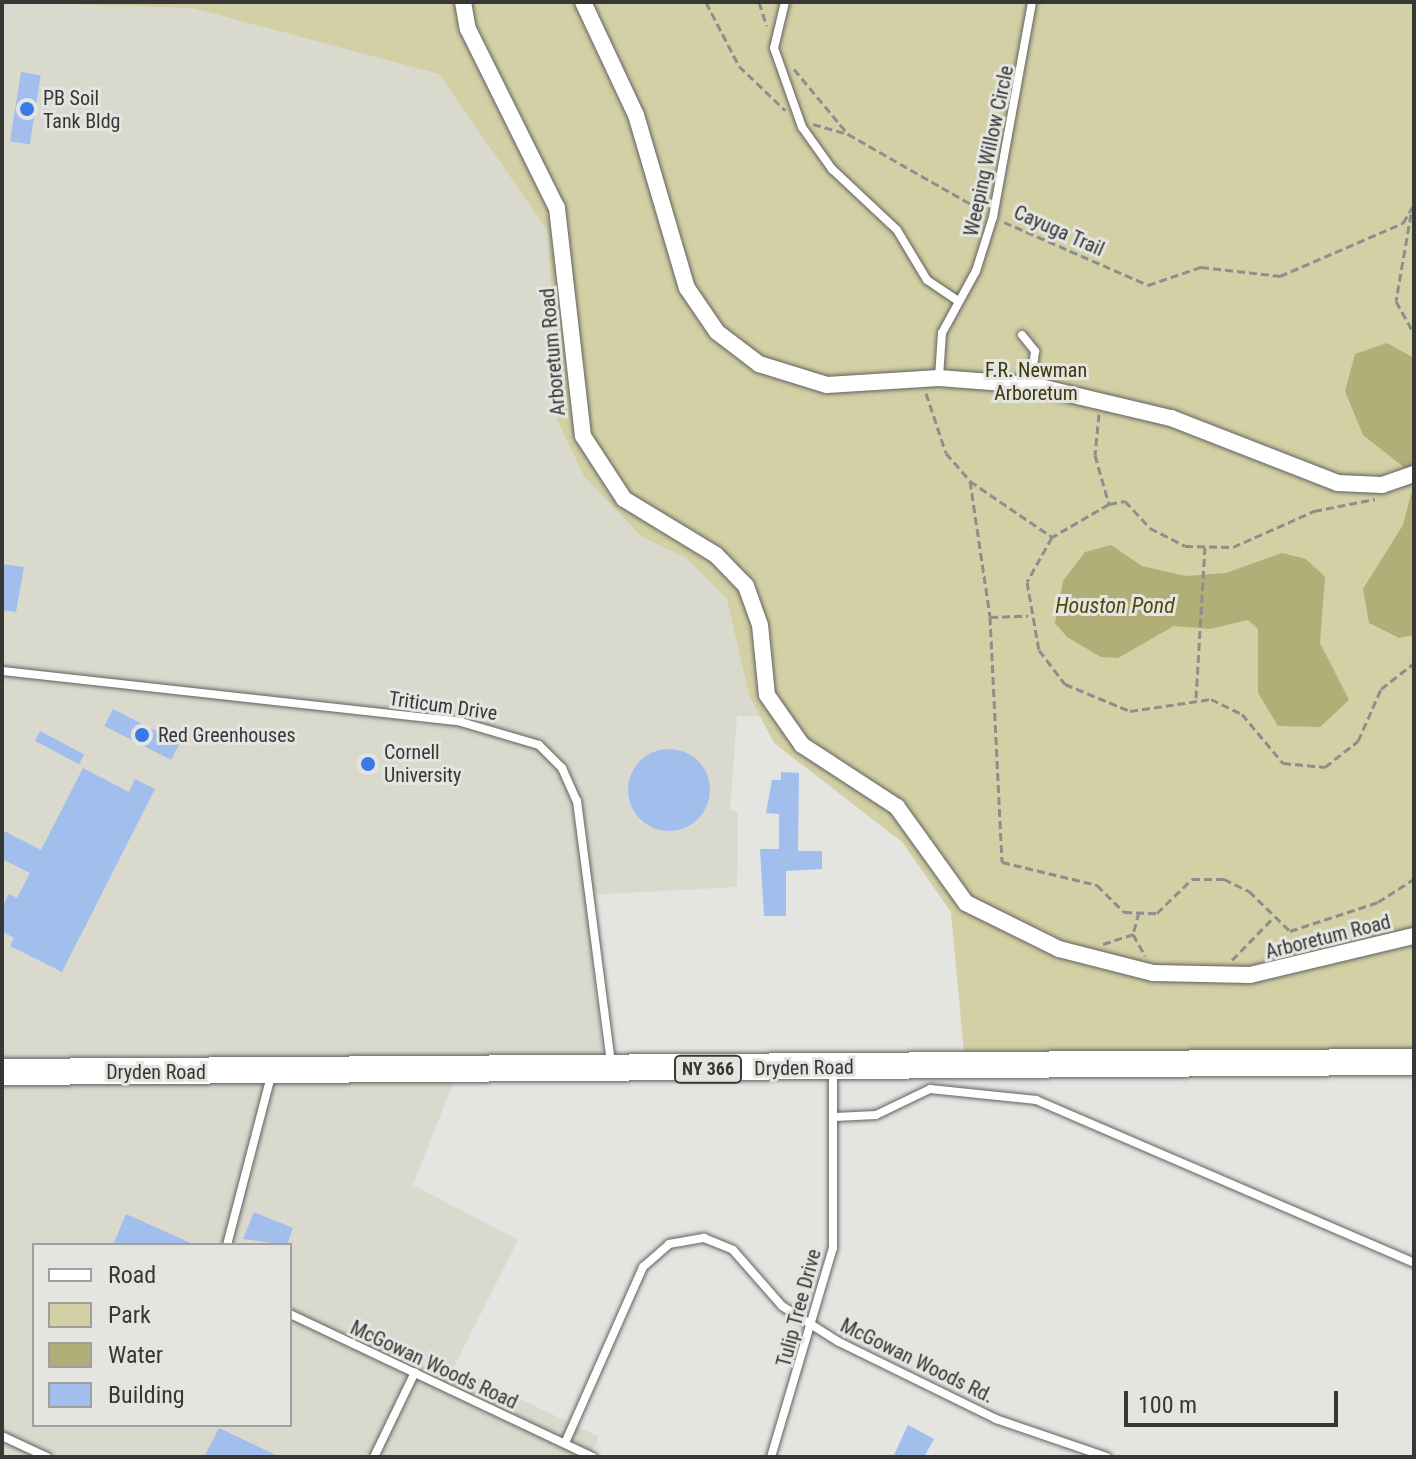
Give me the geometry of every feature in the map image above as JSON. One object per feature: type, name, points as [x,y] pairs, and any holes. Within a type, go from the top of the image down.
[{"type":"main road","name":"Dryden Road","points":[[2,1072],[1414,1062]]},
{"type":"street","name":"Arboretum Road","points":[[463,2],[468,29],[557,208],[572,388],[600,470],[638,512],[716,555],[746,586],[760,625],[767,695],[802,745],[897,807],[966,903],[1090,959],[1143,971],[1226,975],[1299,969],[1414,936]]},
{"type":"street","points":[[583,2],[636,115],[687,288],[717,332],[759,364],[809,383],[932,379],[1031,385],[1103,399],[1212,432],[1323,479],[1382,485],[1407,477]]},
{"type":"lane","points":[[785,2],[774,46],[797,117],[832,169],[897,230],[927,280],[958,301]]},
{"type":"lane","name":"Weeping Willow Circle","points":[[932,379],[942,333],[993,217],[1032,2]]},
{"type":"lane","points":[[1022,335],[1035,351],[1031,385]]},
{"type":"lane","name":"Triticum Drive","points":[[2,671],[461,722],[539,745],[562,768],[577,801],[612,1069]]},
{"type":"lane","name":"Tulip Tree Drive","points":[[771,1457],[813,1326],[833,1248],[835,1117],[832,1067]]},
{"type":"lane","points":[[228,1243],[272,1072]]},
{"type":"lane","points":[[835,1117],[876,1115],[930,1089],[1036,1100],[1414,1263]]},
{"type":"lane","name":"McGowan Woods Rd.","points":[[565,1443],[649,1259],[697,1238],[737,1255],[782,1306],[813,1326],[996,1419],[1107,1457]]},
{"type":"lane","name":"McGowan Woods Road","points":[[292,1315],[593,1457]]},
{"type":"lane","points":[[374,1457],[415,1372]]},
{"type":"lane","points":[[2,1436],[47,1457]]},
{"type":"path","points":[[706,2],[739,66],[775,105],[797,117],[848,134]]},
{"type":"path","name":"Cayuga Trail","points":[[759,2],[774,46],[848,134],[993,217],[1148,285],[1201,267],[1280,276],[1403,223],[1414,206]]},
{"type":"path","points":[[1414,206],[1396,301],[1414,334]]},
{"type":"path","points":[[932,379],[929,417],[970,481],[1052,537]]},
{"type":"path","points":[[1103,399],[1095,455],[1109,504]]},
{"type":"path","points":[[970,481],[990,617],[1001,764],[999,857],[1008,867],[1097,885],[1117,908],[1139,912],[1163,910],[1182,886],[1209,877],[1249,891],[1271,920],[1298,931],[1378,902],[1414,879]]},
{"type":"path","points":[[1382,485],[1360,507],[1314,511],[1254,540],[1205,547],[1170,541],[1134,506],[1109,504],[1052,537],[1027,582],[1028,616],[1049,667],[1087,699],[1130,711],[1196,698],[1242,714],[1283,763],[1325,767],[1358,741],[1381,689],[1414,663]]},
{"type":"path","points":[[1196,698],[1205,547]]},
{"type":"path","points":[[990,617],[1028,616]]},
{"type":"path","points":[[1139,912],[1133,934],[1146,958],[1143,971]]},
{"type":"path","points":[[1226,975],[1271,920]]},
{"type":"path","points":[[1090,959],[1103,944],[1133,934]]},
{"type":"shaded area","name":"Cornell University","points":[[2,2],[458,2],[740,586],[771,717],[737,716],[730,810],[738,812],[737,887],[586,895],[602,1055],[462,1060],[413,1185],[518,1240],[454,1367],[599,1437],[590,1457],[2,1457]]},
{"type":"green space","name":"F.R. Newman Arboretum","points":[[2,2],[1414,2],[1414,1049],[964,1053],[951,912],[902,842],[774,743],[749,695],[727,599],[686,558],[641,536],[584,476],[558,422],[548,231],[439,74],[193,8]]},
{"type":"water","points":[[1387,343],[1414,358],[1414,635],[1399,638],[1369,623],[1363,589],[1403,525],[1413,487],[1405,468],[1363,435],[1345,391],[1355,354]]},
{"type":"water","name":"Houston Pond","points":[[1111,545],[1142,566],[1186,576],[1226,573],[1282,553],[1306,559],[1325,577],[1320,643],[1349,700],[1320,727],[1278,726],[1258,693],[1258,629],[1248,620],[1210,629],[1174,626],[1118,658],[1101,657],[1067,637],[1055,623],[1063,581],[1085,552]]},
{"type":"building","name":"PB Soil Tank Bldg","points":[[21,72],[41,75],[30,144],[10,141]]},
{"type":"building","points":[[2,564],[24,567],[16,612],[2,610]]},
{"type":"building","name":"Red Greenhouses","points":[[113,709],[180,743],[171,760],[104,726]]},
{"type":"building","points":[[40,731],[84,754],[79,764],[35,741]]},
{"type":"building","points":[[669,749],[685,752],[698,761],[707,774],[710,790],[707,806],[698,819],[685,828],[669,831],[653,828],[640,819],[631,806],[628,790],[631,774],[640,761],[653,752]]},
{"type":"building","points":[[83,768],[129,792],[135,779],[155,789],[62,972],[10,946],[14,938],[2,931],[2,907],[9,894],[17,898],[30,873],[2,859],[2,830],[41,850]]},
{"type":"building","points":[[781,772],[799,773],[798,851],[822,851],[822,869],[786,871],[786,916],[764,916],[760,849],[779,849],[779,814],[766,813],[772,780],[781,780]]},
{"type":"building","points":[[254,1212],[293,1228],[288,1243],[243,1239]]},
{"type":"building","points":[[126,1214],[191,1243],[114,1243]]},
{"type":"building","points":[[908,1425],[934,1439],[924,1457],[893,1457]]},
{"type":"building","points":[[219,1428],[280,1457],[204,1457]]},
{"type":"place","name":"PB Soil Tank Bldg","points":[[27,109]]},
{"type":"place","name":"Red Greenhouses","points":[[142,735]]},
{"type":"place","name":"Cornell University","points":[[368,764]]}]
